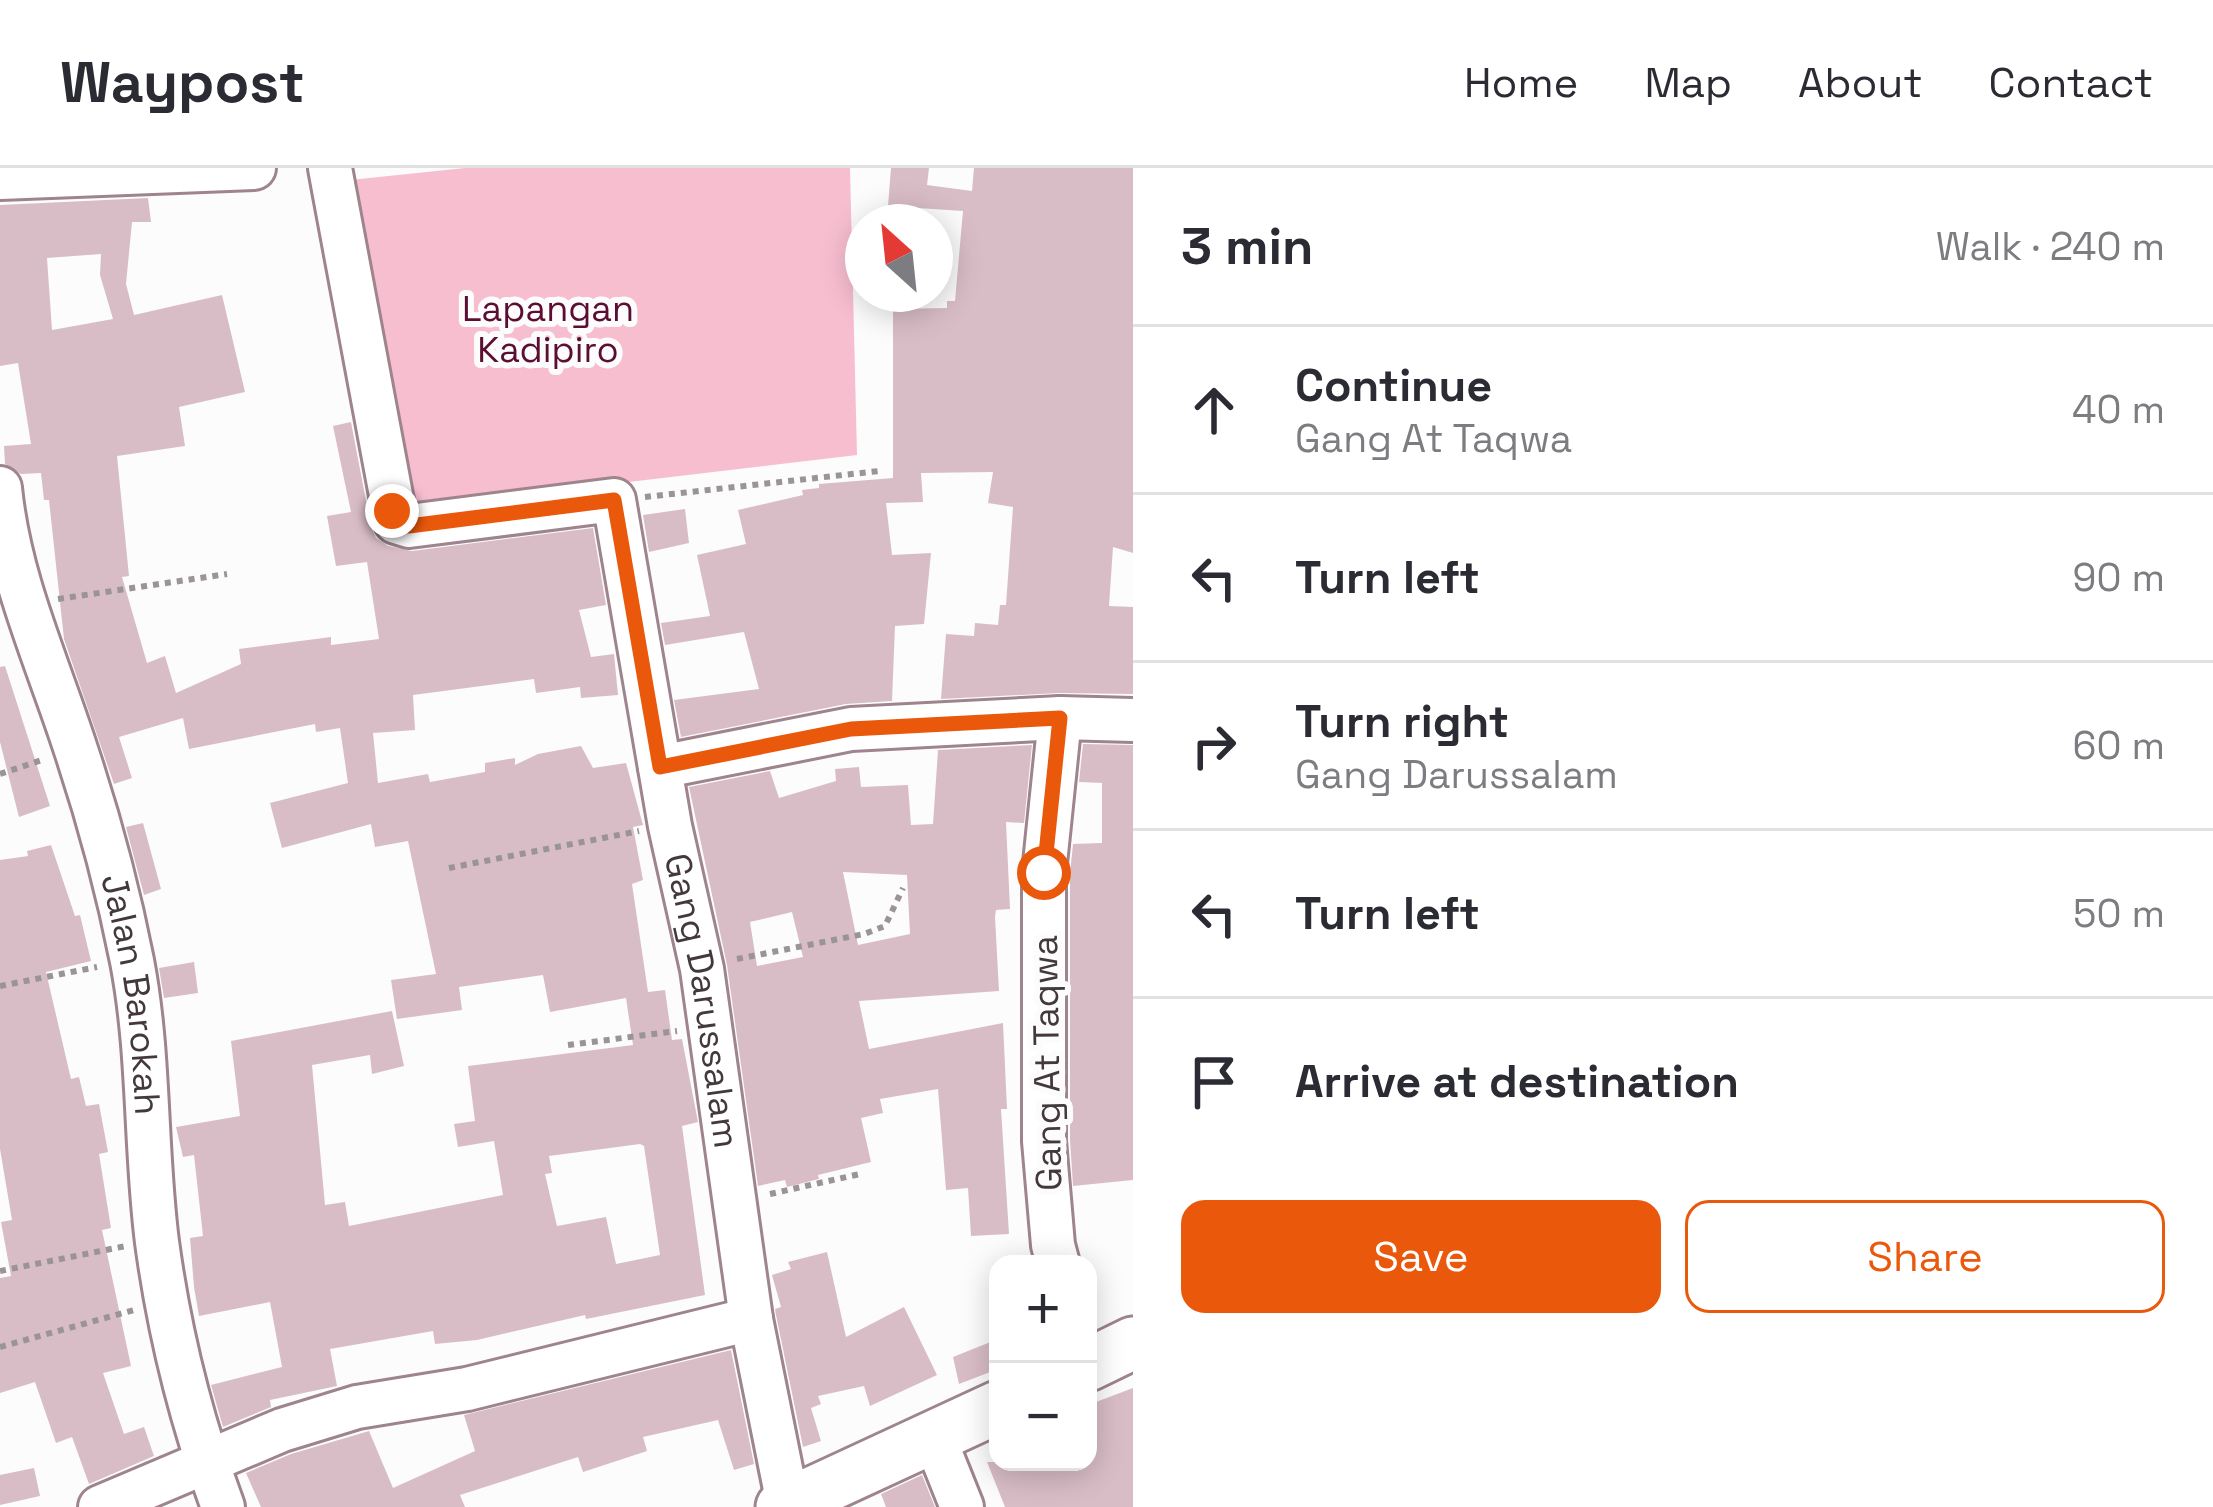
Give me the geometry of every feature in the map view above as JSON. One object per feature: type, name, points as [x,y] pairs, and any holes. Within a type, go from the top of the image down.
[{"type":"main road","points":[[785,1506],[989,1411]]},
{"type":"street","points":[[0,178],[254,168]]},
{"type":"street","points":[[330,168],[396,522],[409,526],[614,500]]},
{"type":"street","name":"Jalan Barokah","points":[[0,488],[3,523],[24,604],[76,749],[132,961],[141,1017],[157,1240],[167,1301],[207,1462],[223,1507]]},
{"type":"street","name":"Gang Darussalam","points":[[614,500],[670,826],[702,969],[734,1203],[785,1506]]},
{"type":"street","points":[[660,767],[851,729],[1060,718],[1133,720]]},
{"type":"street","name":"Gang At Taqwa","points":[[1056,1255],[1044,1142],[1044,873],[1060,718]]},
{"type":"street","points":[[100,1507],[282,1430],[357,1407],[467,1389],[752,1319]]},
{"type":"street","points":[[934,1437],[962,1507]]},
{"type":"path","points":[[614,500],[879,470]]},
{"type":"path","points":[[24,604],[227,574]]},
{"type":"path","points":[[0,774],[76,749]]},
{"type":"path","points":[[448,868],[670,826]]},
{"type":"path","points":[[702,969],[885,926],[903,888]]},
{"type":"path","points":[[0,986],[132,961]]},
{"type":"path","points":[[568,1045],[709,1027]]},
{"type":"path","points":[[734,1203],[860,1174]]},
{"type":"path","points":[[0,1271],[157,1240]]},
{"type":"path","points":[[0,1347],[167,1301]]},
{"type":"green space","name":"Lapangan Kadipiro","points":[[465,168],[850,168],[851,204],[845,204],[845,312],[854,312],[857,455],[408,508],[350,180]]},
{"type":"building","points":[[891,168],[929,168],[927,185],[972,191],[974,168],[1133,168],[1133,553],[1113,547],[1109,606],[1133,607],[1133,694],[941,699],[946,634],[974,636],[975,623],[998,625],[1000,605],[1006,605],[1013,507],[988,503],[993,472],[921,473],[923,502],[886,503],[892,555],[931,553],[924,624],[895,626],[892,701],[846,704],[681,737],[674,700],[759,689],[744,632],[665,645],[661,623],[710,616],[697,555],[746,544],[738,510],[803,495],[802,490],[819,488],[819,484],[893,478],[893,312],[953,312],[963,211],[953,210],[953,204],[888,204]]},
{"type":"building","points":[[148,198],[151,222],[132,222],[126,284],[134,315],[222,295],[245,392],[179,407],[185,446],[117,456],[129,576],[122,577],[147,663],[165,656],[176,693],[241,664],[239,649],[331,637],[331,645],[379,639],[367,562],[336,566],[327,516],[351,512],[333,426],[351,422],[371,527],[376,538],[388,546],[412,551],[593,528],[606,605],[579,610],[591,657],[614,654],[618,695],[581,698],[580,687],[536,693],[534,679],[413,695],[415,730],[373,733],[378,783],[428,774],[430,782],[485,772],[485,763],[515,758],[515,765],[538,754],[581,746],[593,768],[626,763],[643,825],[633,827],[643,880],[632,884],[648,992],[665,990],[672,1040],[682,1039],[698,1122],[682,1126],[705,1295],[586,1319],[585,1315],[477,1340],[435,1344],[433,1331],[330,1349],[337,1386],[270,1400],[271,1407],[223,1427],[211,1385],[282,1367],[270,1302],[199,1316],[194,1287],[190,1238],[203,1236],[194,1155],[183,1157],[176,1127],[240,1116],[231,1041],[392,1011],[404,1066],[372,1074],[370,1055],[312,1065],[325,1205],[345,1202],[349,1226],[503,1195],[494,1141],[458,1147],[454,1124],[475,1121],[468,1066],[633,1045],[626,998],[550,1012],[543,975],[459,987],[462,1010],[397,1019],[391,980],[436,974],[408,841],[375,847],[371,824],[282,848],[270,803],[348,783],[340,728],[316,732],[315,724],[189,749],[183,718],[119,737],[132,778],[114,784],[64,639],[49,500],[44,500],[41,473],[21,474],[5,464],[4,446],[31,444],[18,363],[0,366],[0,205]],"holes":[[[101,254],[100,275],[113,319],[52,330],[47,258]],[[640,1144],[660,1255],[616,1264],[606,1217],[557,1226],[545,1174],[552,1173],[549,1156]]]},
{"type":"building","points":[[685,509],[689,543],[649,552],[643,515]]},
{"type":"building","points":[[5,666],[50,806],[19,817],[0,742],[0,667]]},
{"type":"building","points":[[1083,744],[1133,745],[1133,1180],[1073,1186],[1070,874],[1073,844],[1102,843],[1102,783],[1079,782]]},
{"type":"building","points":[[1032,745],[1024,823],[1006,822],[1010,909],[996,910],[995,917],[999,991],[859,1001],[869,1049],[1003,1023],[1007,1109],[1001,1109],[1009,1234],[971,1236],[968,1188],[946,1190],[938,1089],[880,1099],[883,1113],[861,1118],[871,1162],[787,1187],[785,1180],[758,1186],[727,965],[689,787],[770,771],[779,798],[836,781],[835,769],[859,767],[861,787],[908,785],[911,825],[933,824],[938,750]],"holes":[[[843,872],[907,875],[910,934],[858,945]],[[792,912],[803,957],[757,966],[750,922]]]},
{"type":"building","points":[[143,823],[161,889],[144,895],[126,827]]},
{"type":"building","points":[[51,845],[75,916],[80,915],[91,961],[46,972],[71,1079],[79,1077],[86,1106],[99,1104],[108,1152],[99,1154],[111,1228],[102,1230],[131,1366],[103,1373],[124,1434],[144,1427],[154,1456],[89,1484],[72,1437],[56,1443],[35,1382],[0,1393],[0,1278],[11,1276],[1,1222],[12,1220],[0,1149],[0,860],[28,856],[27,851]]},
{"type":"building","points":[[194,962],[198,993],[164,998],[159,968]]},
{"type":"building","points":[[827,1252],[846,1337],[904,1307],[937,1375],[870,1406],[864,1386],[818,1396],[821,1404],[811,1408],[821,1441],[803,1447],[772,1275],[791,1269],[788,1262]]},
{"type":"building","points":[[989,1343],[989,1372],[959,1384],[953,1357]]},
{"type":"building","points":[[731,1350],[754,1464],[734,1470],[718,1420],[643,1437],[647,1451],[583,1472],[578,1457],[460,1495],[465,1507],[261,1507],[246,1473],[369,1431],[393,1488],[475,1451],[464,1415]]},
{"type":"building","points":[[1133,1388],[1133,1507],[1005,1507],[991,1471],[1097,1471],[1097,1402]]},
{"type":"building","points":[[34,1468],[40,1496],[0,1505],[0,1475]]},
{"type":"building","points":[[922,1475],[935,1507],[886,1507],[881,1494]]},
{"type":"route","points":[[392,511],[396,522],[409,526],[614,500],[660,767],[851,729],[1060,718],[1044,873]]}]
